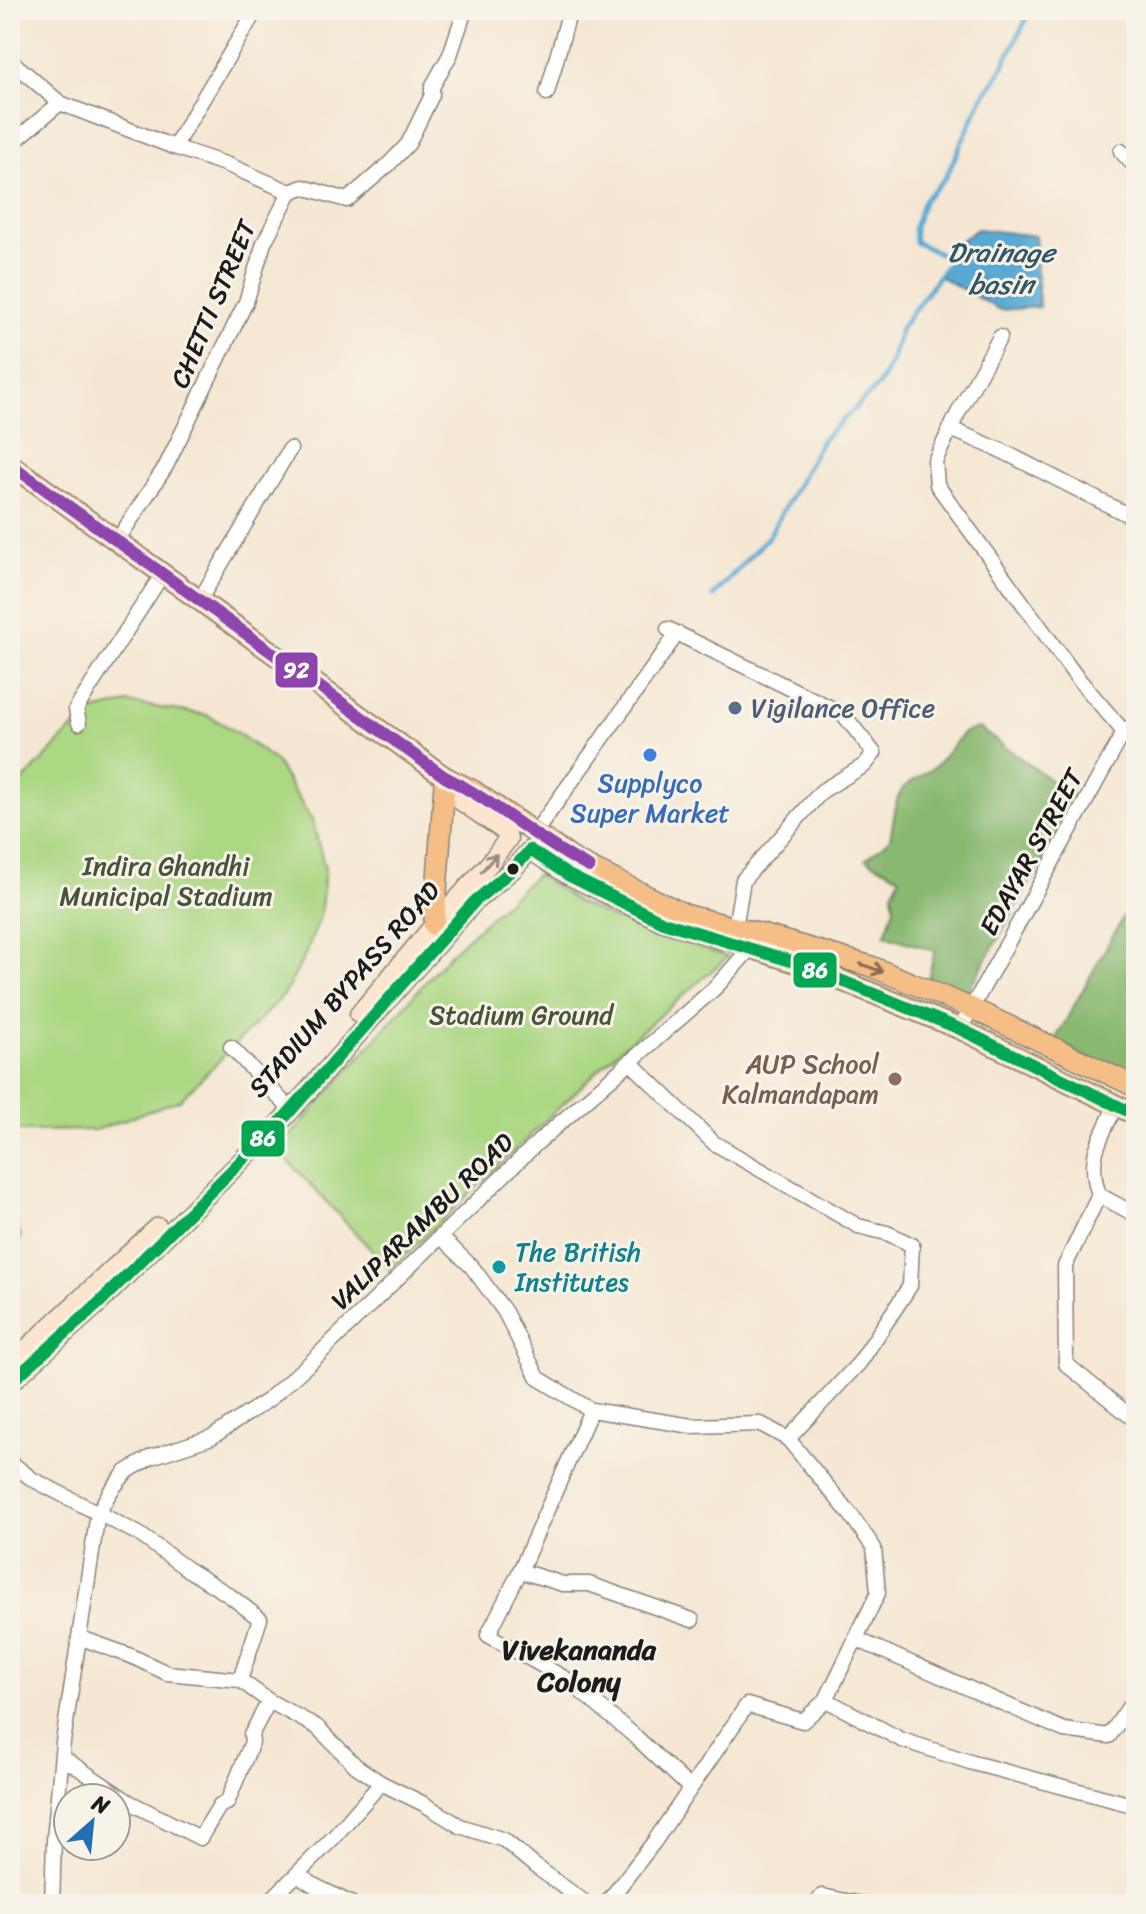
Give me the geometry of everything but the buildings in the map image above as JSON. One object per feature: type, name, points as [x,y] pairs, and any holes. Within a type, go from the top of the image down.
[{"type":"main road","points":[[10,464],[445,777],[472,790],[532,842],[686,915],[735,928],[801,964],[960,1029],[1125,1110]]},
{"type":"main road","points":[[434,925],[445,777]]},
{"type":"main road","points":[[758,941],[870,966],[971,1008],[1136,1087]]},
{"type":"street","points":[[174,147],[256,10]]},
{"type":"street","points":[[10,60],[60,103],[228,165],[290,192],[303,187],[347,200],[408,144],[432,95],[432,87],[450,55],[465,10]]},
{"type":"street","points":[[547,93],[570,10]]},
{"type":"street","points":[[10,145],[60,103]]},
{"type":"street","points":[[1121,151],[1136,168]]},
{"type":"street","name":"CHETTI STREET","points":[[117,541],[172,453],[246,302],[264,243],[290,192]]},
{"type":"street","points":[[1000,337],[935,461],[937,485],[1075,675],[1130,727]]},
{"type":"street","points":[[951,429],[1002,451],[1136,519]]},
{"type":"street","points":[[199,601],[290,449]]},
{"type":"street","points":[[79,723],[76,709],[162,575]]},
{"type":"street","points":[[10,1383],[99,1303],[474,902],[513,869],[672,631],[843,714],[874,753],[865,765],[822,791],[743,880],[735,928]]},
{"type":"street","name":"EDAYAR STREET","points":[[960,1029],[1130,727]]},
{"type":"street","name":"STADIUM BYPASS ROAD","points":[[10,1364],[286,1106],[508,839],[506,832],[461,801],[445,777]]},
{"type":"street","points":[[532,842],[568,875],[663,922],[758,941]]},
{"type":"street","name":"VALIPARAMBU ROAD","points":[[98,1513],[126,1472],[151,1457],[212,1437],[268,1400],[537,1143],[716,987],[758,941]]},
{"type":"street","points":[[231,1047],[286,1106]]},
{"type":"street","points":[[631,1063],[714,1143],[858,1226],[887,1233],[912,1245],[910,1286],[860,1362],[788,1439]]},
{"type":"street","points":[[1136,1087],[1125,1110],[1093,1155],[1099,1195],[1136,1215]]},
{"type":"street","points":[[1099,1195],[1065,1266],[1066,1364],[1136,1421]]},
{"type":"street","points":[[441,1237],[472,1267],[505,1312],[538,1378],[591,1410],[692,1426],[761,1424],[788,1439],[874,1548],[878,1593],[826,1700],[803,1721],[747,1705],[654,1842],[606,1904]]},
{"type":"street","points":[[591,1410],[520,1571],[488,1635],[566,1679],[637,1738],[689,1787]]},
{"type":"street","points":[[10,1462],[32,1479],[139,1534],[260,1619],[240,1680]]},
{"type":"street","points":[[52,1904],[62,1757],[98,1513]]},
{"type":"street","points":[[520,1571],[563,1584],[589,1584],[692,1620]]},
{"type":"street","points":[[81,1638],[167,1673],[240,1680],[269,1701],[317,1727],[356,1766],[381,1783],[460,1826],[504,1840],[579,1902]]},
{"type":"street","points":[[856,1639],[1064,1730],[1109,1736],[1136,1697]]},
{"type":"street","points":[[826,1700],[902,1740],[973,1763],[1136,1806]]},
{"type":"street","points":[[62,1757],[129,1802],[200,1838],[220,1805],[227,1803],[252,1742],[251,1735],[269,1701]]},
{"type":"street","points":[[267,1904],[298,1875],[381,1783]]},
{"type":"street","points":[[298,1875],[352,1904]]},
{"type":"street","points":[[816,1904],[822,1896],[861,1904]]},
{"type":"green space","name":"Indira Ghandhi Municipal Stadium","points":[[128,703],[207,715],[235,731],[275,761],[312,820],[325,869],[320,917],[285,994],[180,1100],[96,1130],[22,1131],[10,1124],[10,794],[89,712]]},
{"type":"green space","points":[[979,728],[1078,800],[965,996],[928,978],[935,951],[885,935],[894,908],[892,893],[900,877],[866,859],[890,839],[897,800],[903,788],[936,766],[963,733]]},
{"type":"green space","name":"Stadium Ground","points":[[537,874],[579,903],[608,916],[728,957],[615,1054],[390,1270],[278,1150],[450,954]]},
{"type":"green space","points":[[1131,903],[1136,907],[1136,1065],[1127,1080],[1055,1040]]},
{"type":"green space","points":[[10,1211],[21,1236],[10,1263]]},
{"type":"water","name":"Drainage basin","points":[[977,229],[1035,236],[1039,307],[1000,310],[941,277],[957,243]]},
{"type":"waterway","points":[[713,596],[769,536],[822,440],[879,385],[891,362],[901,328],[951,259],[915,242],[914,227],[924,200],[946,177],[982,98],[999,74],[1031,10]]},
{"type":"transit line","name":"92","points":[[10,464],[445,777],[589,867]]},
{"type":"transit line","name":"86","points":[[10,1383],[99,1303],[286,1116],[474,902],[530,850],[568,875],[663,922],[801,964],[960,1029],[1136,1115]]},
{"type":"place","name":"Vigilance Office","points":[[735,708]]},
{"type":"place","name":"Supplyco Super Market","points":[[650,755]]},
{"type":"place","name":"AUP School Kalmandapam","points":[[895,1079]]},
{"type":"place","name":"The British Institutes","points":[[499,1267]]},
{"type":"district","name":"Vivekananda Colony","points":[[579,1665]]}]
